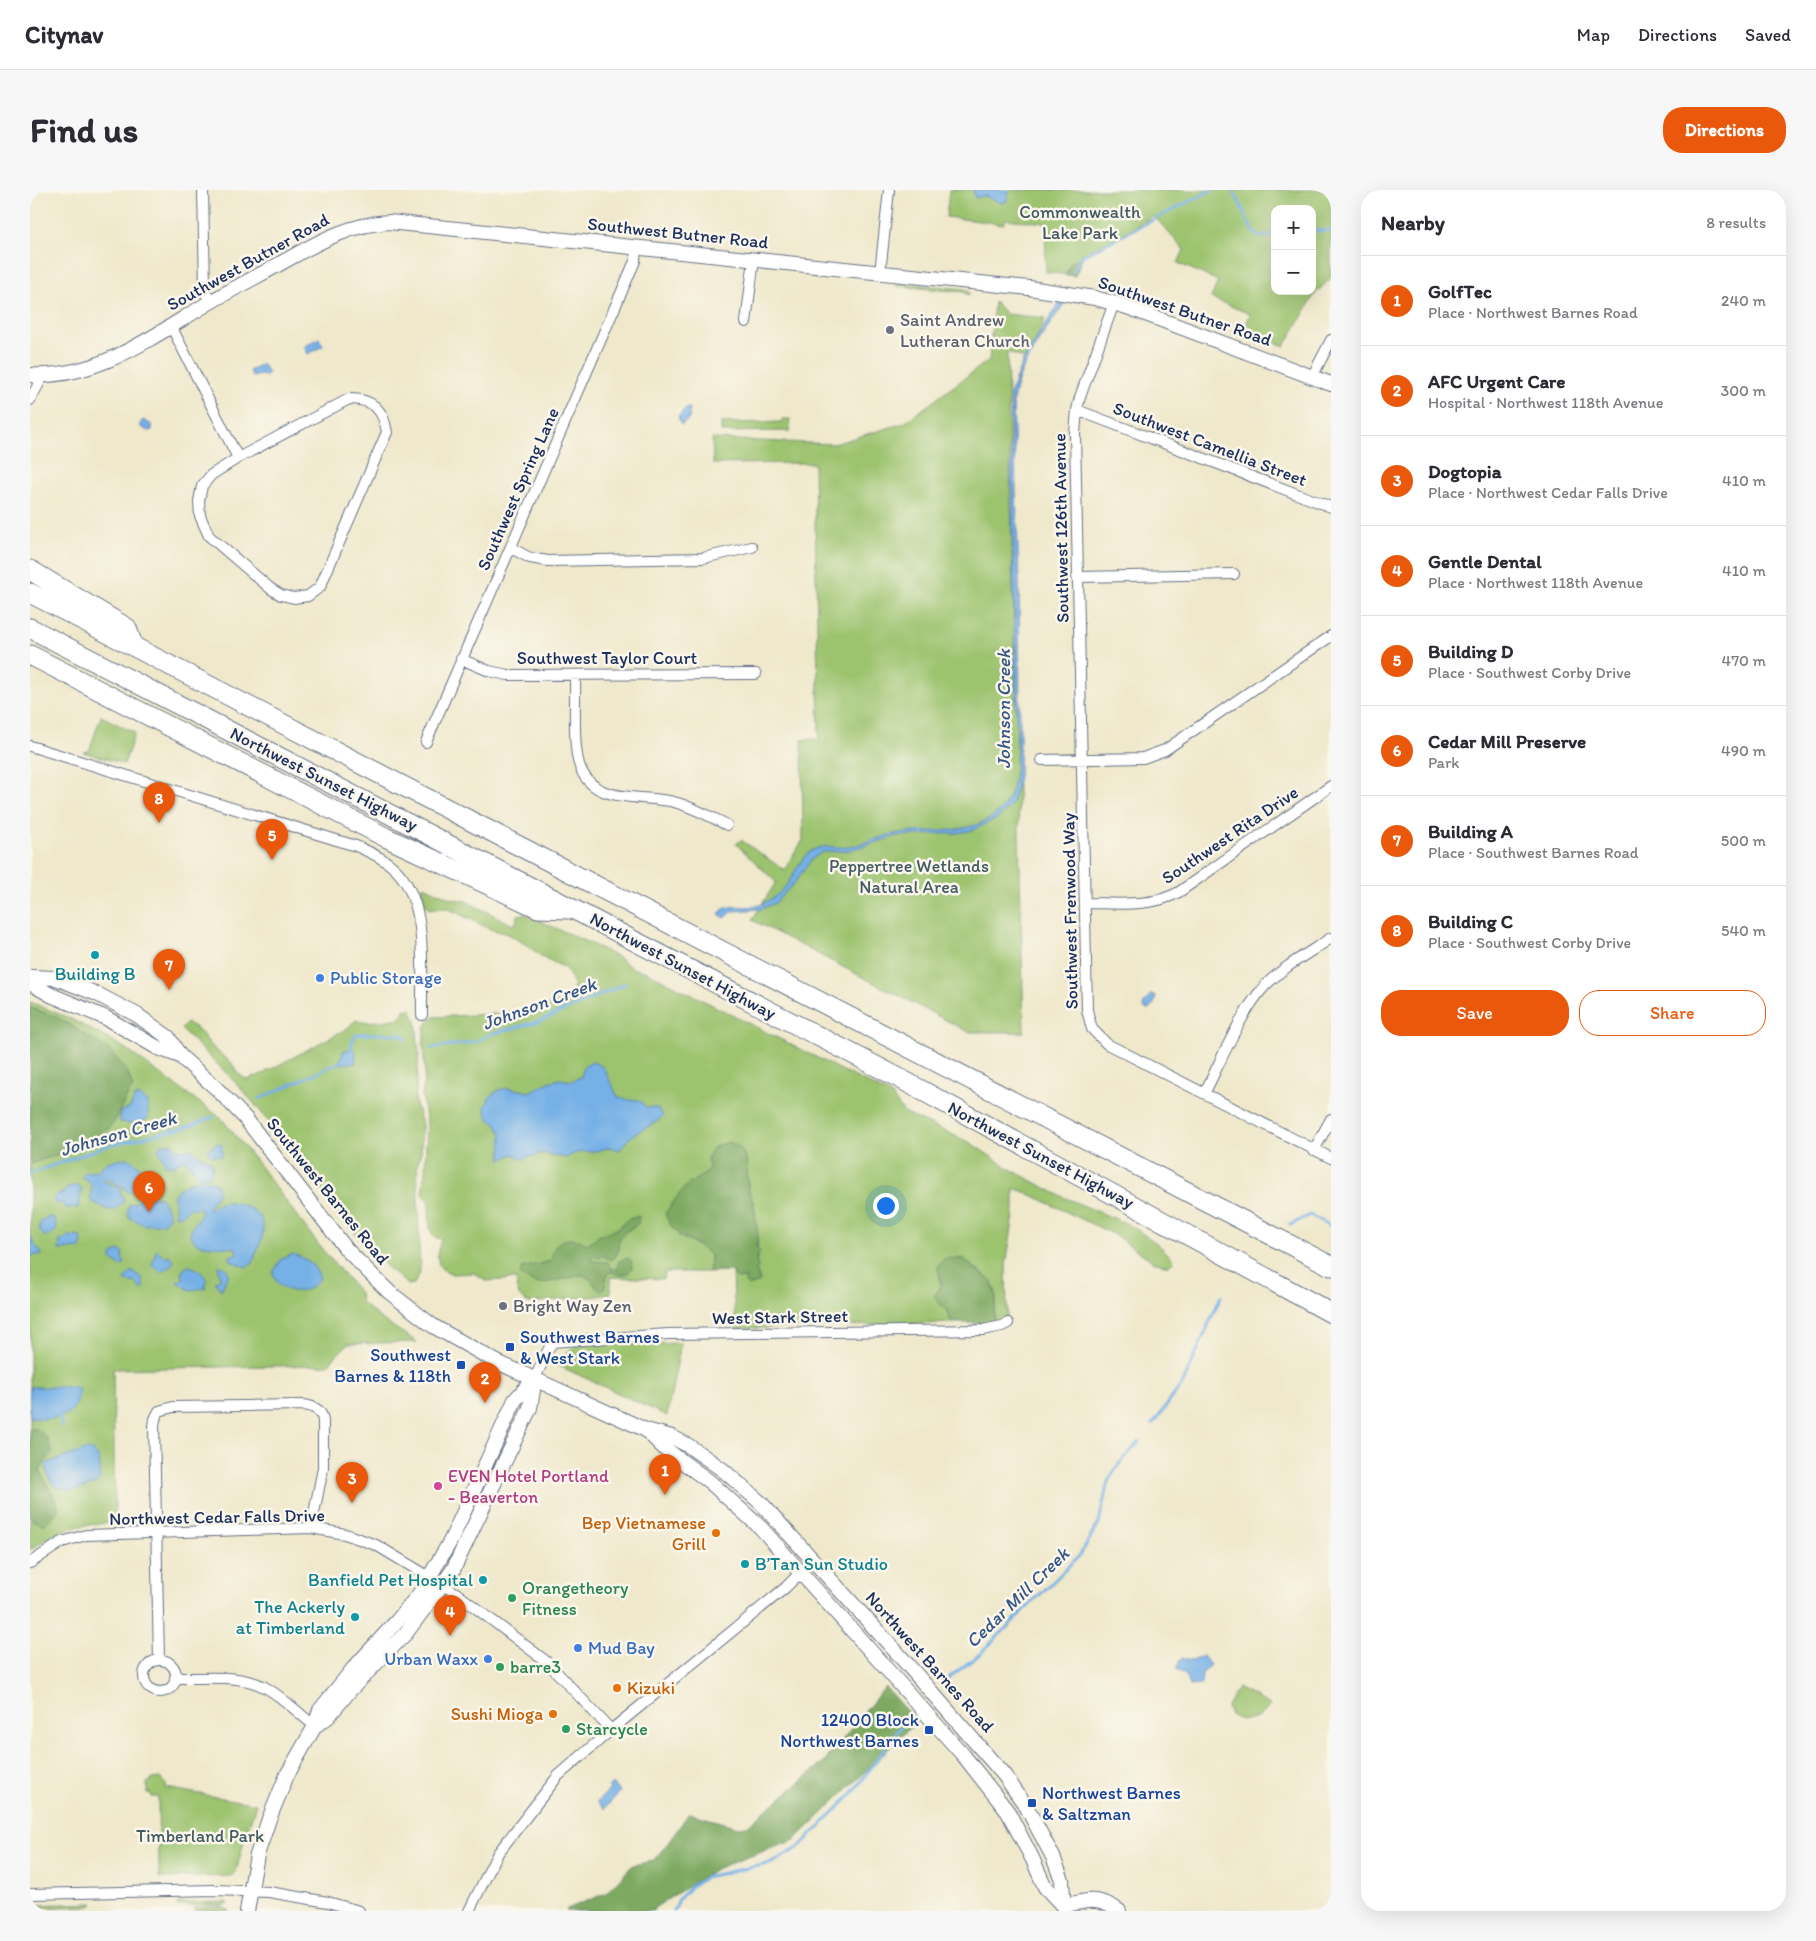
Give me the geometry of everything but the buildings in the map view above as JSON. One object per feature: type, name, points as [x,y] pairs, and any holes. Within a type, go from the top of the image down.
[{"type":"highway","points":[[30,570],[127,628],[133,646]]},
{"type":"highway","name":"Northwest Sunset Highway","points":[[30,593],[1331,1266]]},
{"type":"highway","name":"Northwest Sunset Highway","points":[[30,628],[908,1083],[1331,1313]]},
{"type":"highway","points":[[30,655],[403,846],[538,908],[576,910]]},
{"type":"street","points":[[203,190],[205,289],[209,303]]},
{"type":"street","points":[[880,273],[889,190]]},
{"type":"street","name":"Southwest Butner Road","points":[[30,400],[36,376],[79,372],[99,365],[332,236],[370,223],[398,222],[1030,288],[1095,298],[1114,303],[1331,384]]},
{"type":"street","name":"Southwest Spring Lane","points":[[426,742],[635,261],[636,248]]},
{"type":"street","points":[[746,322],[754,260]]},
{"type":"street","name":"Southwest 126th Avenue","points":[[1082,759],[1075,433],[1077,410],[1114,303]]},
{"type":"street","points":[[171,326],[238,458]]},
{"type":"street","points":[[1312,377],[1331,340]]},
{"type":"street","points":[[349,399],[362,399],[374,405],[385,417],[387,432],[320,586],[308,596],[294,598],[281,595],[238,562],[209,536],[200,516],[199,501],[202,486],[210,475],[238,458],[349,399]]},
{"type":"street","name":"Southwest Camellia Street","points":[[1077,410],[1331,507]]},
{"type":"street","points":[[511,548],[530,558],[548,561],[703,558],[752,547]]},
{"type":"street","points":[[1078,577],[1234,574]]},
{"type":"street","points":[[1042,760],[1143,758],[1165,750],[1331,636]]},
{"type":"street","name":"Southwest Taylor Court","points":[[461,659],[489,671],[508,675],[756,674]]},
{"type":"street","points":[[575,675],[577,756],[585,778],[595,788],[616,795],[652,797],[676,802],[693,807],[727,825]]},
{"type":"street","points":[[30,746],[356,846],[382,858],[401,875],[417,908],[420,933],[422,1015]]},
{"type":"street","name":"Southwest Frenwood Way","points":[[1082,759],[1087,1010],[1092,1029],[1107,1044],[1205,1092],[1331,1158]]},
{"type":"street","name":"Southwest Rita Drive","points":[[1085,903],[1152,902],[1167,899],[1331,786]]},
{"type":"street","points":[[1205,1092],[1250,1005],[1264,987],[1331,938]]},
{"type":"street","name":"Southwest Barnes Road","points":[[30,977],[56,978],[97,994],[124,1007],[168,1037],[180,1056],[217,1089],[245,1118],[347,1250],[389,1292],[433,1326],[456,1340],[497,1362],[535,1378]]},
{"type":"street","name":"Southwest Barnes Road","points":[[30,983],[51,995],[106,1018],[158,1048],[180,1056]]},
{"type":"street","points":[[106,1018],[124,1007]]},
{"type":"street","points":[[1314,1150],[1331,1119]]},
{"type":"street","name":"West Stark Street","points":[[535,1378],[552,1342],[668,1334],[983,1330],[1008,1323]]},
{"type":"street","points":[[247,1911],[257,1855],[272,1811],[287,1775],[314,1726],[320,1710],[330,1696],[397,1621],[430,1578],[451,1540],[515,1400],[535,1378]]},
{"type":"street","points":[[314,1726],[328,1717],[346,1694],[406,1633],[443,1585],[464,1550],[530,1408],[535,1378]]},
{"type":"street","name":"Northwest Barnes Road","points":[[535,1378],[646,1430],[672,1437],[689,1446],[723,1470],[761,1503],[979,1744],[1004,1775],[1026,1806],[1062,1880],[1064,1909]]},
{"type":"street","points":[[159,1660],[155,1418],[162,1410],[173,1407],[303,1405],[318,1410],[323,1417],[324,1461],[311,1528]]},
{"type":"street","name":"Northwest Barnes Road","points":[[646,1430],[664,1448],[710,1482],[777,1545],[964,1756],[993,1791],[1020,1833],[1045,1887],[1064,1909]]},
{"type":"street","name":"Northwest Cedar Falls Drive","points":[[30,1563],[52,1548],[78,1537],[311,1528],[331,1530],[358,1538],[393,1554],[443,1585]]},
{"type":"street","points":[[469,1911],[498,1853],[534,1804],[558,1776],[611,1730],[785,1588],[801,1572]]},
{"type":"street","points":[[443,1585],[462,1597],[507,1633],[548,1662],[611,1730]]},
{"type":"street","points":[[159,1660],[164,1660],[172,1665],[174,1669],[175,1678],[171,1687],[163,1691],[153,1690],[146,1684],[144,1674],[149,1664],[159,1660]]},
{"type":"street","points":[[175,1678],[228,1678],[248,1681],[268,1689],[314,1726]]},
{"type":"street","points":[[30,1894],[250,1891],[299,1897],[358,1911]]},
{"type":"street","points":[[1064,1909],[1082,1901],[1099,1900],[1119,1911]]},
{"type":"green space","name":"Commonwealth Lake Park","points":[[949,190],[1331,190],[1331,278],[1316,293],[1316,205],[1271,205],[1271,295],[1314,295],[1285,346],[1244,331],[1250,314],[1211,298],[1218,281],[1178,263],[1184,250],[1154,216],[1071,263],[1066,275],[1046,272],[1045,223],[1005,219],[1004,224],[946,217]]},
{"type":"green space","points":[[1083,256],[1075,276],[1066,275],[1071,263]]},
{"type":"green space","points":[[899,283],[964,289],[970,293],[968,295],[964,292],[896,286]]},
{"type":"green space","name":"Peppertree Wetlands Natural Area","points":[[994,301],[1006,314],[1045,318],[1028,360],[1007,352],[1024,1032],[969,1032],[752,920],[776,882],[736,844],[741,840],[784,870],[803,840],[802,740],[819,739],[814,463],[713,464],[712,439],[834,444],[904,423],[989,360]]},
{"type":"green space","points":[[782,419],[790,419],[790,431],[721,432],[721,423],[782,422]]},
{"type":"green space","points":[[101,716],[135,733],[124,764],[83,752],[89,751]]},
{"type":"green space","points":[[424,886],[450,898],[466,901],[513,925],[516,923],[517,915],[525,914],[604,950],[632,968],[647,972],[891,1095],[904,1113],[969,1142],[1010,1169],[1061,1196],[1130,1225],[1158,1244],[1175,1261],[1168,1266],[1154,1262],[1115,1235],[1014,1188],[1014,1215],[1006,1265],[1007,1316],[997,1324],[986,1323],[994,1319],[996,1292],[994,1287],[986,1277],[965,1259],[938,1266],[941,1284],[934,1297],[946,1310],[952,1323],[735,1329],[733,1271],[741,1278],[760,1281],[756,1270],[758,1237],[754,1205],[748,1188],[747,1168],[725,1179],[687,1187],[665,1214],[680,1237],[703,1248],[710,1255],[710,1270],[707,1272],[665,1272],[664,1279],[611,1277],[611,1293],[530,1303],[520,1296],[516,1279],[486,1281],[474,1273],[452,1274],[442,1269],[439,1265],[437,1255],[441,1239],[434,1237],[430,1229],[429,1201],[422,1195],[427,1123],[422,1096],[425,1075],[423,1046],[425,1027],[431,1018],[434,1017],[512,1013],[535,1009],[566,1000],[573,996],[574,992],[573,981],[565,968],[541,956],[508,934],[490,929],[445,908],[429,909],[421,889]]},
{"type":"green space","points":[[30,1002],[69,1018],[120,1045],[221,1118],[256,1161],[321,1248],[360,1293],[361,1302],[381,1319],[417,1342],[348,1344],[327,1365],[113,1369],[115,1523],[80,1526],[60,1532],[30,1550],[30,1164],[73,1149],[104,1133],[113,1123],[133,1087],[57,1017],[30,1008]]},
{"type":"green space","points":[[30,1008],[57,1017],[108,1049],[126,1069],[133,1087],[113,1123],[104,1133],[73,1149],[30,1164]]},
{"type":"green space","points":[[411,1009],[416,1021],[419,1054],[415,1101],[422,1124],[421,1152],[417,1165],[420,1273],[414,1284],[408,1285],[387,1267],[349,1227],[255,1105],[224,1071],[181,1029],[187,1023],[198,1029],[214,1049],[232,1063],[237,1073],[247,1080],[262,1074],[346,1029],[356,1020],[361,1022],[401,1018],[404,1010]]},
{"type":"green space","points":[[730,1142],[740,1148],[746,1157],[748,1188],[754,1205],[758,1237],[756,1247],[760,1252],[756,1259],[758,1268],[756,1270],[760,1282],[748,1286],[745,1283],[746,1278],[738,1279],[734,1276],[733,1271],[707,1272],[710,1270],[710,1255],[679,1235],[669,1223],[665,1214],[686,1186],[707,1171],[709,1168],[707,1158],[715,1146]]},
{"type":"green space","points":[[639,1216],[638,1224],[627,1231],[619,1241],[619,1250],[615,1257],[610,1260],[604,1256],[591,1258],[592,1261],[608,1262],[611,1269],[617,1269],[619,1261],[628,1258],[631,1261],[632,1269],[628,1273],[622,1275],[611,1272],[607,1274],[605,1287],[602,1290],[599,1290],[590,1279],[583,1275],[540,1284],[520,1275],[522,1268],[551,1261],[553,1251],[564,1240],[573,1239],[587,1244],[600,1235],[617,1229],[628,1219]]},
{"type":"green space","points":[[945,1258],[965,1259],[992,1281],[996,1298],[994,1320],[986,1323],[952,1323],[946,1310],[934,1297],[941,1284],[938,1266]]},
{"type":"green space","points":[[681,1343],[667,1416],[555,1364],[575,1345]]},
{"type":"green space","points":[[30,1427],[45,1436],[52,1452],[40,1470],[59,1510],[44,1525],[34,1521],[30,1514]]},
{"type":"green space","points":[[885,1687],[916,1722],[795,1840],[715,1869],[654,1908],[654,1911],[566,1911],[606,1893],[633,1865],[653,1861],[689,1813],[738,1827],[747,1826],[824,1762]]},
{"type":"green space","points":[[1238,1688],[1270,1705],[1267,1710],[1258,1717],[1247,1720],[1241,1720],[1230,1715],[1227,1706]]},
{"type":"green space","name":"Timberland Park","points":[[161,1778],[166,1783],[166,1788],[256,1804],[236,1872],[233,1876],[159,1878],[158,1797],[152,1797],[150,1793],[147,1793],[147,1783],[151,1779]]},
{"type":"green space","points":[[227,1902],[227,1905],[177,1906],[177,1903]]},
{"type":"green space","points":[[94,1903],[90,1906],[30,1908],[30,1905]]},
{"type":"green space","points":[[223,1907],[229,1911],[195,1911],[195,1908]]},
{"type":"water","points":[[973,190],[1010,190],[1007,201],[1002,203],[985,196],[975,198]]},
{"type":"water","points":[[1059,303],[1064,304],[1040,338],[1026,363],[1020,375],[1013,402],[1019,581],[1020,737],[1019,776],[1012,804],[998,818],[973,830],[957,833],[897,836],[850,850],[822,852],[811,860],[795,882],[775,903],[761,909],[733,911],[725,918],[719,914],[723,910],[733,907],[751,907],[776,896],[809,852],[815,849],[849,847],[887,835],[900,833],[946,830],[976,825],[989,819],[1001,810],[1009,797],[1015,775],[1017,737],[1010,393],[1023,361]]},
{"type":"water","points":[[319,338],[323,346],[308,354],[304,347]]},
{"type":"water","points":[[262,364],[268,372],[267,376],[252,377],[249,371]]},
{"type":"water","points":[[690,408],[689,419],[681,425],[678,417],[685,409]]},
{"type":"water","points":[[143,420],[152,425],[152,430],[148,431],[141,427],[140,424]]},
{"type":"water","points":[[1151,994],[1156,996],[1154,1004],[1148,1010],[1143,1005]]},
{"type":"water","points":[[352,1048],[356,1053],[355,1063],[336,1064],[341,1059],[343,1051]]},
{"type":"water","points":[[594,1062],[603,1067],[618,1097],[628,1100],[639,1100],[646,1107],[657,1108],[663,1116],[652,1125],[630,1137],[620,1150],[609,1147],[597,1151],[578,1153],[566,1158],[543,1153],[522,1159],[513,1154],[501,1160],[502,1134],[496,1124],[488,1118],[485,1107],[490,1097],[498,1090],[509,1088],[529,1092],[560,1079],[571,1081],[581,1077],[584,1066]]},
{"type":"water","points":[[139,1096],[148,1102],[148,1118],[139,1124],[120,1122],[120,1112],[130,1108],[134,1098]]},
{"type":"water","points":[[161,1144],[172,1144],[178,1150],[188,1148],[212,1162],[213,1167],[208,1177],[203,1175],[203,1178],[207,1181],[215,1182],[219,1192],[208,1208],[211,1209],[215,1205],[226,1202],[240,1204],[253,1210],[258,1215],[263,1231],[252,1264],[245,1267],[231,1261],[230,1256],[237,1253],[236,1248],[196,1243],[190,1235],[202,1209],[189,1208],[182,1215],[176,1216],[174,1195],[182,1187],[199,1181],[200,1178],[185,1160],[180,1161],[174,1166],[166,1165],[158,1148]]},
{"type":"water","points":[[216,1144],[222,1144],[222,1157],[212,1156],[207,1150]]},
{"type":"water","points":[[126,1158],[140,1168],[145,1175],[146,1183],[140,1189],[135,1189],[128,1193],[125,1188],[105,1178],[103,1180],[105,1182],[122,1189],[120,1191],[124,1201],[116,1209],[108,1210],[91,1201],[92,1187],[90,1182],[82,1176],[86,1172],[97,1171],[107,1162]]},
{"type":"water","points":[[78,1185],[82,1189],[78,1208],[66,1208],[60,1203],[53,1201],[56,1196],[65,1192],[67,1187]]},
{"type":"water","points":[[142,1196],[160,1197],[169,1212],[169,1217],[164,1223],[145,1225],[130,1218],[127,1213],[129,1205],[136,1202]]},
{"type":"water","points":[[48,1217],[53,1217],[57,1227],[52,1234],[44,1236],[39,1229],[41,1221]]},
{"type":"water","points":[[30,1235],[41,1255],[33,1255],[30,1258]]},
{"type":"water","points":[[68,1236],[81,1237],[80,1248],[59,1250],[60,1241]]},
{"type":"water","points":[[119,1250],[123,1253],[122,1258],[125,1264],[120,1266],[111,1259],[112,1255]]},
{"type":"water","points":[[156,1251],[159,1251],[164,1257],[169,1255],[174,1261],[169,1268],[161,1272],[152,1265]]},
{"type":"water","points":[[293,1254],[310,1263],[320,1278],[315,1284],[301,1291],[287,1290],[276,1281],[273,1273],[281,1259]]},
{"type":"water","points":[[188,1266],[197,1269],[207,1280],[205,1288],[190,1290],[177,1282],[183,1279],[182,1271]]},
{"type":"water","points":[[218,1266],[226,1268],[229,1274],[221,1290],[215,1282],[220,1279]]},
{"type":"water","points":[[131,1272],[142,1278],[144,1288],[142,1290],[136,1283],[126,1281],[125,1278]]},
{"type":"water","points":[[30,1387],[75,1387],[79,1390],[78,1399],[75,1407],[63,1416],[47,1419],[30,1417]]},
{"type":"water","points":[[86,1450],[95,1453],[98,1457],[100,1466],[99,1481],[74,1490],[59,1488],[53,1483],[48,1475],[46,1465]]},
{"type":"water","points":[[1203,1656],[1210,1665],[1202,1674],[1201,1685],[1189,1686],[1185,1675],[1176,1669],[1181,1658],[1191,1661]]},
{"type":"water","points":[[612,1784],[620,1792],[604,1809],[597,1802],[610,1789],[608,1787]]},
{"type":"waterway","name":"Johnson Creek","points":[[1074,272],[1080,257],[1212,190]]},
{"type":"waterway","name":"Johnson Creek","points":[[1232,190],[1254,232],[1259,237],[1271,236]]},
{"type":"waterway","name":"Johnson Creek","points":[[1316,230],[1331,230]]},
{"type":"waterway","name":"Johnson Creek","points":[[431,1048],[475,1042],[491,1034],[540,1021],[625,984]]},
{"type":"waterway","name":"Johnson Creek","points":[[351,1052],[352,1041],[357,1034],[399,1034],[406,1039]]},
{"type":"waterway","name":"Johnson Creek","points":[[259,1099],[338,1063]]},
{"type":"waterway","name":"Johnson Creek","points":[[30,1174],[106,1146],[187,1127],[213,1117]]},
{"type":"waterway","name":"Cedar Mill Creek","points":[[1290,1225],[1310,1215],[1331,1226]]},
{"type":"waterway","name":"Cedar Mill Creek","points":[[1153,1424],[1183,1383],[1221,1296]]},
{"type":"waterway","points":[[59,1417],[62,1426]]},
{"type":"waterway","name":"Cedar Mill Creek","points":[[941,1684],[981,1653],[1080,1555],[1099,1523],[1108,1481],[1119,1464],[1140,1441]]},
{"type":"waterway","name":"Cedar Mill Creek","points":[[674,1911],[679,1899],[691,1886],[709,1876],[772,1863],[798,1848],[851,1795],[909,1716]]},
{"type":"place","name":"Saint Andrew Lutheran Church","points":[[890,330]]},
{"type":"place","name":"Building C","points":[[159,823]]},
{"type":"place","name":"Building D","points":[[272,860]]},
{"type":"place","name":"Building B","points":[[95,955]]},
{"type":"place","name":"Public Storage","points":[[320,978]]},
{"type":"place","name":"Building A","points":[[169,990]]},
{"type":"place","name":"Cedar Mill Preserve","points":[[149,1212]]},
{"type":"place","name":"Bright Way Zen","points":[[503,1306]]},
{"type":"place","name":"Southwest Barnes & West Stark","points":[[510,1347]]},
{"type":"place","name":"Southwest Barnes & 118th","points":[[461,1365]]},
{"type":"place","name":"AFC Urgent Care","points":[[485,1403]]},
{"type":"place","name":"EVEN Hotel Portland - Beaverton","points":[[438,1486]]},
{"type":"place","name":"GolfTec","points":[[665,1495]]},
{"type":"place","name":"Dogtopia","points":[[352,1503]]},
{"type":"place","name":"Bep Vietnamese Grill","points":[[716,1533]]},
{"type":"place","name":"B’Tan Sun Studio","points":[[745,1564]]},
{"type":"place","name":"Banfield Pet Hospital","points":[[483,1580]]},
{"type":"place","name":"Orangetheory Fitness","points":[[512,1598]]},
{"type":"place","name":"The Ackerly at Timberland","points":[[355,1617]]},
{"type":"place","name":"Gentle Dental","points":[[450,1636]]},
{"type":"place","name":"Mud Bay","points":[[578,1648]]},
{"type":"place","name":"Urban Waxx","points":[[488,1659]]},
{"type":"place","name":"barre3","points":[[500,1667]]},
{"type":"place","name":"Kizuki","points":[[617,1688]]},
{"type":"place","name":"Sushi Mioga","points":[[553,1714]]},
{"type":"place","name":"Starcycle","points":[[566,1729]]},
{"type":"place","name":"12400 Block Northwest Barnes","points":[[929,1730]]},
{"type":"place","name":"Northwest Barnes & Saltzman","points":[[1032,1803]]}]
